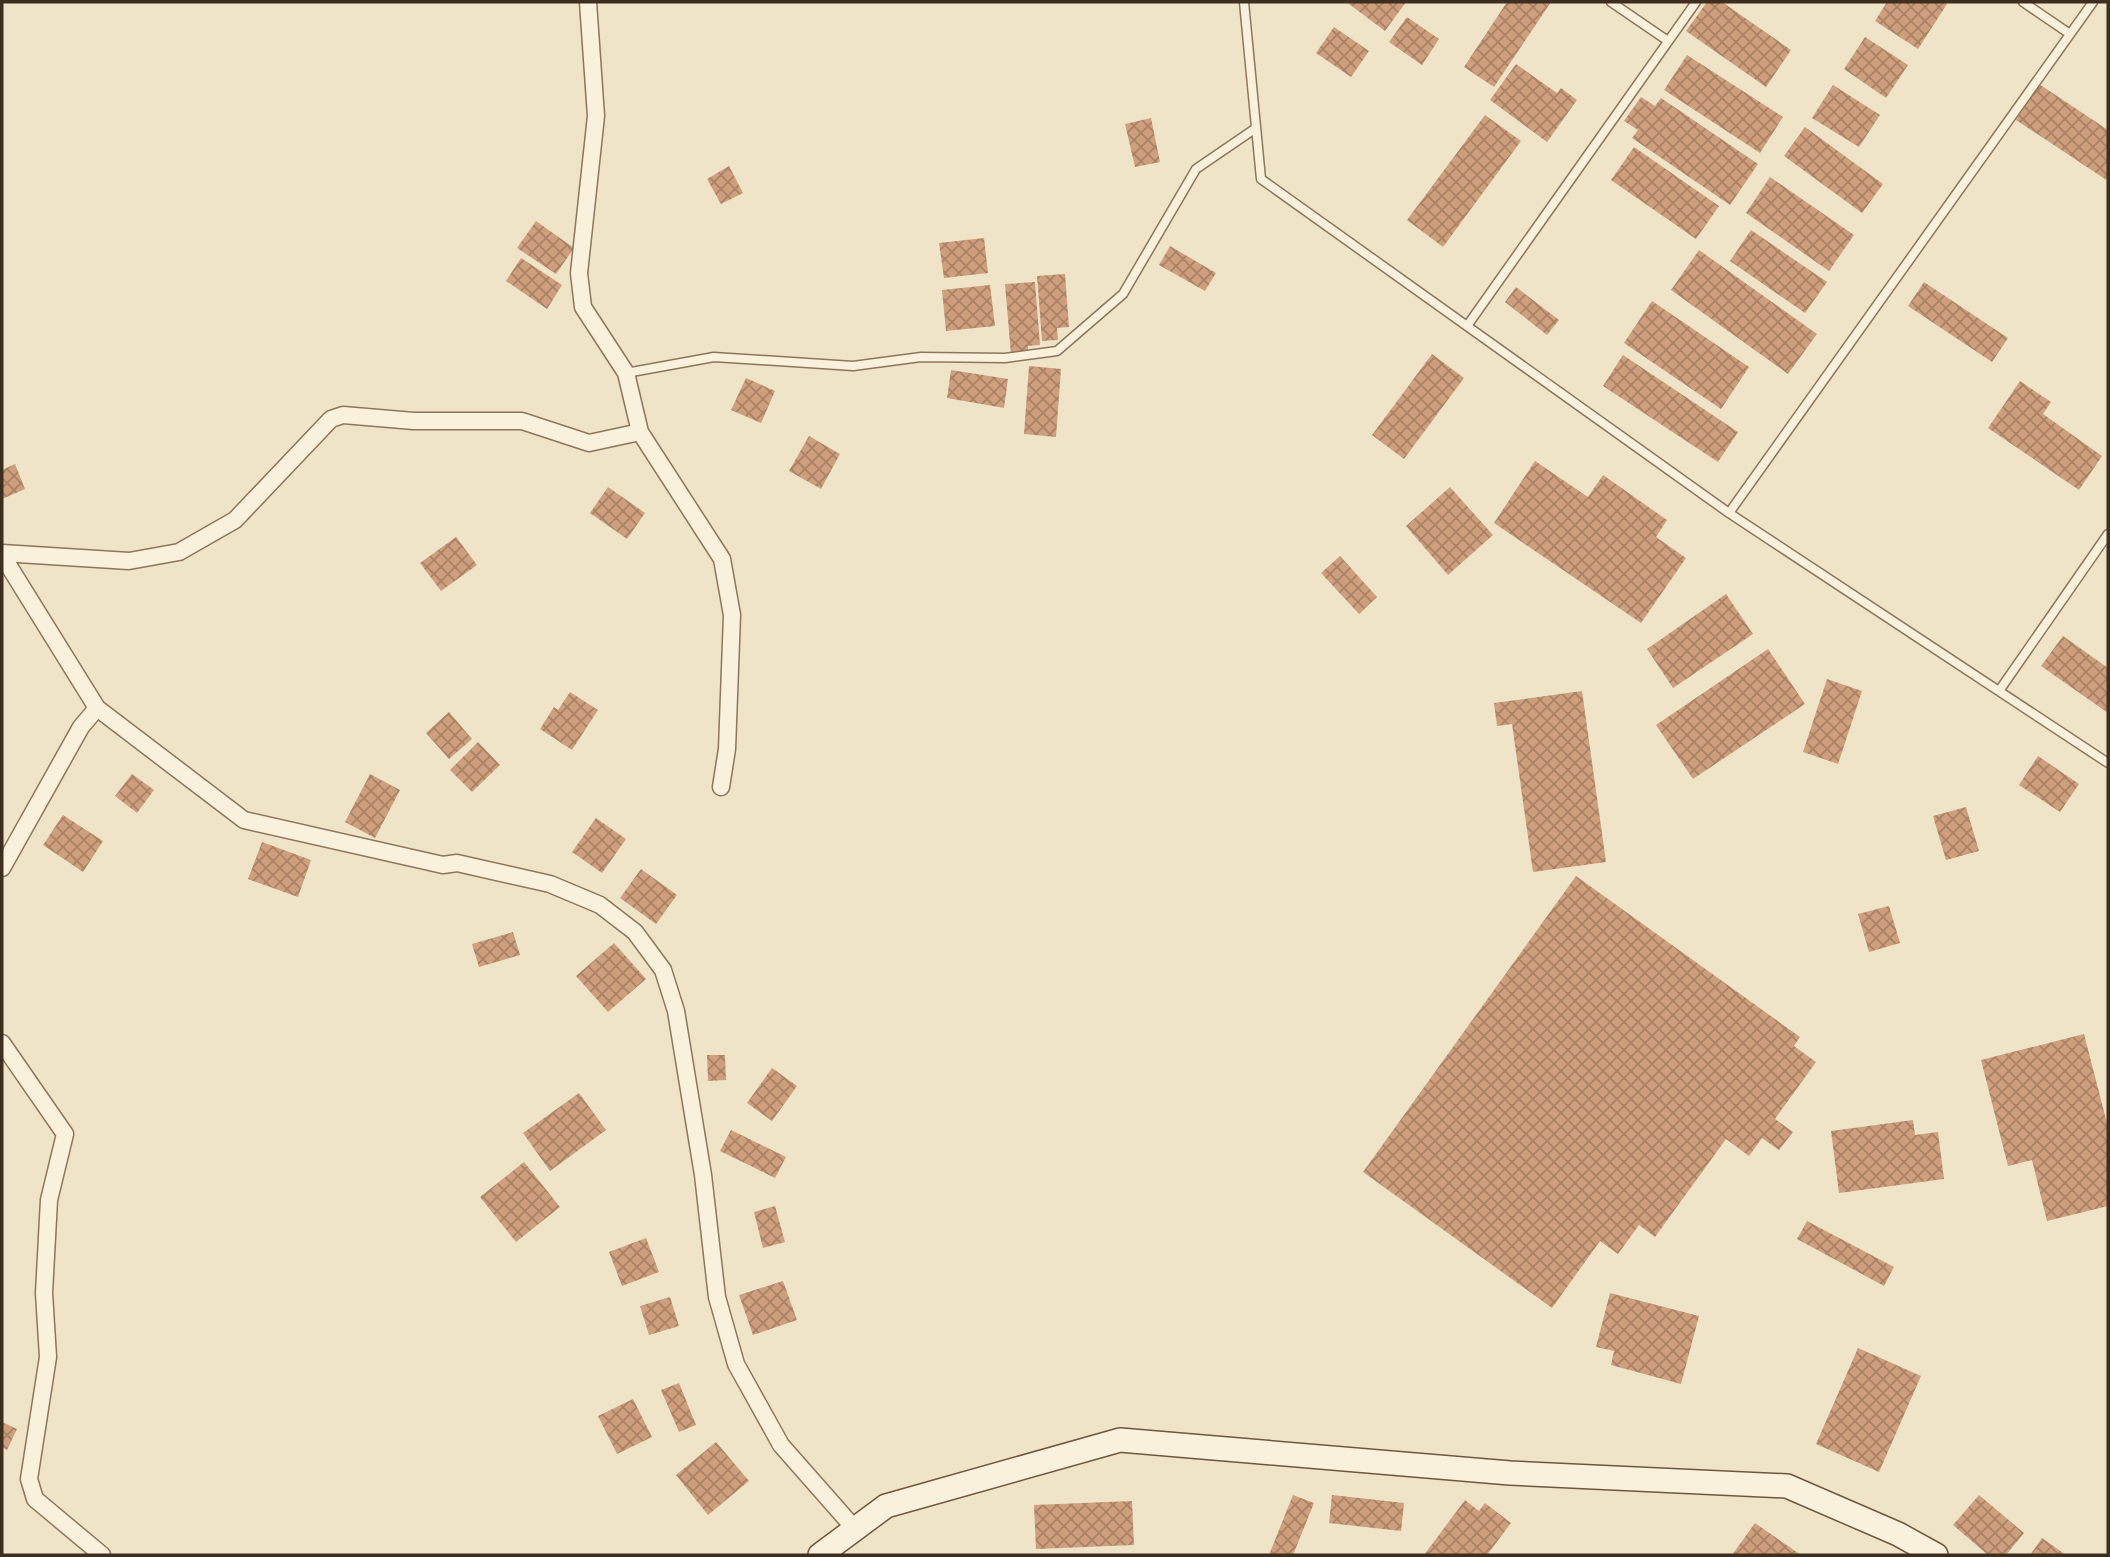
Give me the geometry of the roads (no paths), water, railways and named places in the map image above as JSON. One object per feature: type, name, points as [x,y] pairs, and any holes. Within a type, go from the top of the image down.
[{"type":"street","points":[[588,2],[596,116],[579,272],[583,307],[626,373],[640,432],[722,559],[732,615],[727,749],[721,787]]},
{"type":"street","points":[[2,554],[129,561],[179,552],[235,520],[331,419],[343,415],[414,421],[522,421],[589,443],[640,432]]},
{"type":"street","points":[[2,554],[97,708],[244,820],[443,865],[457,863],[550,884],[600,905],[635,932],[663,970],[676,1011],[703,1175],[717,1297],[736,1364],[780,1445],[855,1529]]},
{"type":"street","points":[[2,868],[81,727],[97,708]]},
{"type":"street","points":[[2,1043],[65,1134],[49,1200],[44,1293],[48,1357],[29,1479],[35,1499],[102,1555]]},
{"type":"street","points":[[820,1555],[886,1506],[1120,1440],[1510,1473],[1787,1486],[1898,1534],[1937,1555]]},
{"type":"lane","points":[[1244,2],[1261,179],[1729,513],[2108,764]]},
{"type":"lane","points":[[1611,2],[1668,41]]},
{"type":"lane","points":[[1466,326],[1696,2]]},
{"type":"lane","points":[[2023,2],[2070,34]]},
{"type":"lane","points":[[1729,513],[2093,2]]},
{"type":"lane","points":[[626,373],[714,357],[853,366],[921,357],[1005,358],[1057,351],[1123,294],[1196,169],[1256,128]]},
{"type":"lane","points":[[1999,691],[2108,534]]}]
